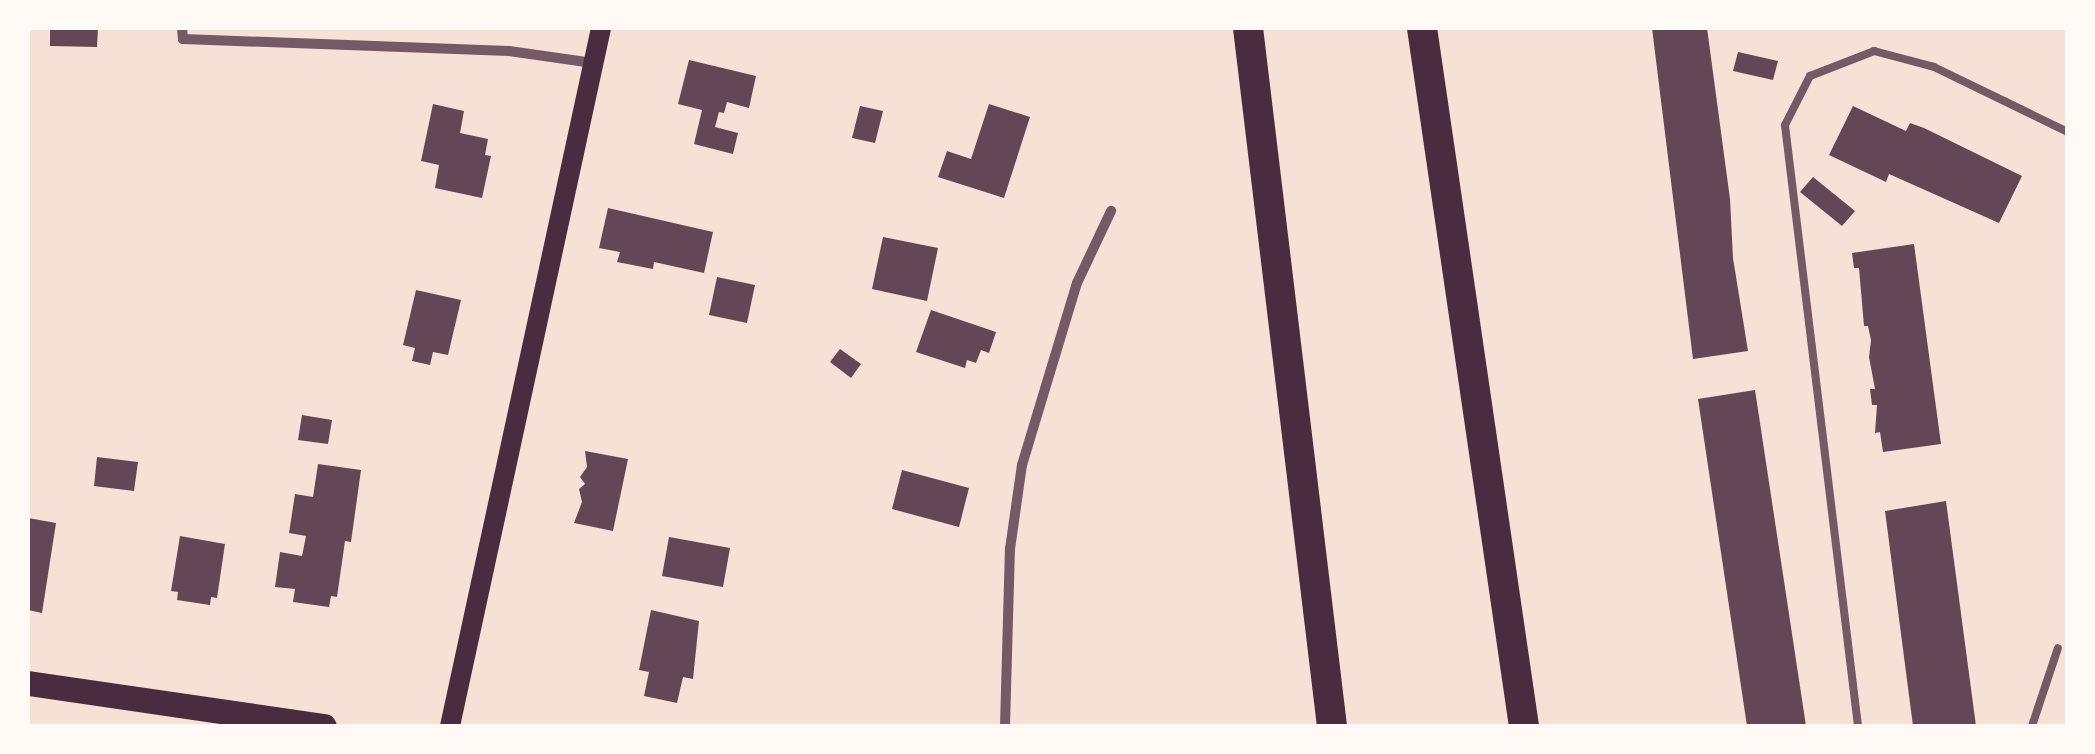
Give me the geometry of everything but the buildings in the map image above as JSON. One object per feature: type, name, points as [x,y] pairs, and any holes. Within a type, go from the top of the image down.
[{"type":"highway","points":[[1248,28],[1332,726]]},
{"type":"highway","points":[[1422,28],[1524,726]]},
{"type":"main road","points":[[450,726],[602,28]]},
{"type":"main road","points":[[28,682],[324,726]]},
{"type":"street","points":[[182,28],[182,40],[509,50],[594,63]]},
{"type":"street","points":[[1005,726],[1010,549],[1022,465],[1076,283],[1110,212]]},
{"type":"lane","points":[[1858,726],[1785,125],[1810,76],[1874,52],[1934,67],[2068,132]]},
{"type":"lane","points":[[2032,726],[2058,648]]}]
